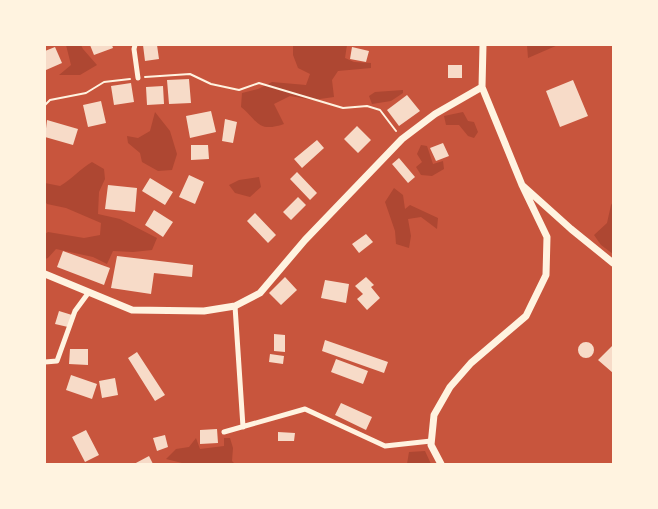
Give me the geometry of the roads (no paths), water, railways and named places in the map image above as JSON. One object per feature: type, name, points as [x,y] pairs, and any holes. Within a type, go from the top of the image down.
[{"type":"street","points":[[135,45],[138,78]]},
{"type":"street","points":[[441,464],[431,442],[434,415],[450,387],[471,363],[526,316],[546,275],[547,237],[522,185],[482,87],[483,45]]},
{"type":"street","points":[[45,274],[132,310],[204,311],[235,306],[260,293],[304,240],[402,139],[435,114],[482,87]]},
{"type":"street","points":[[522,185],[571,229],[613,263]]},
{"type":"street","points":[[45,362],[57,360],[75,311],[89,292]]},
{"type":"street","points":[[235,306],[243,427]]},
{"type":"street","points":[[224,432],[305,409],[385,446],[431,442]]}]
